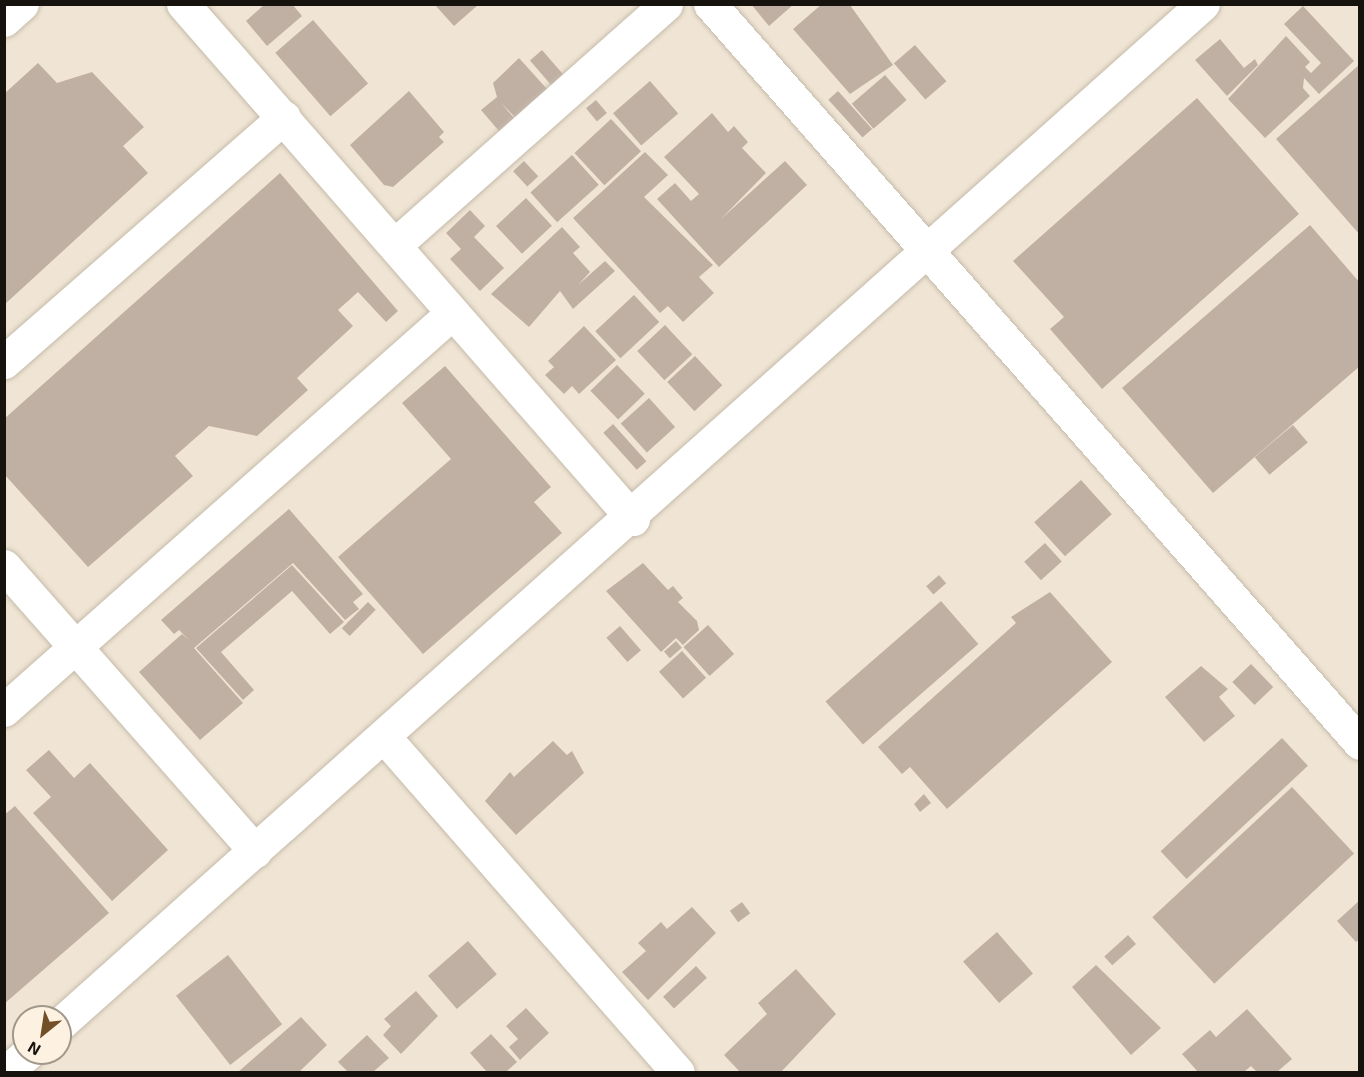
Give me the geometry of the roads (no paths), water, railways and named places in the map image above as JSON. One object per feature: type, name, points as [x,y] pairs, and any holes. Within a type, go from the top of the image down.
[{"type":"street","points":[[4,20],[22,4]]},
{"type":"street","points":[[183,4],[396,244],[451,314],[633,519]]},
{"type":"street","points":[[396,244],[666,4]]},
{"type":"street","points":[[710,4],[1359,743]]},
{"type":"street","points":[[72,1013],[633,519],[1203,4]]},
{"type":"street","points":[[4,362],[284,117]]},
{"type":"street","points":[[4,710],[451,314]]},
{"type":"street","points":[[4,566],[255,851]]},
{"type":"street","points":[[386,739],[678,1072]]}]
